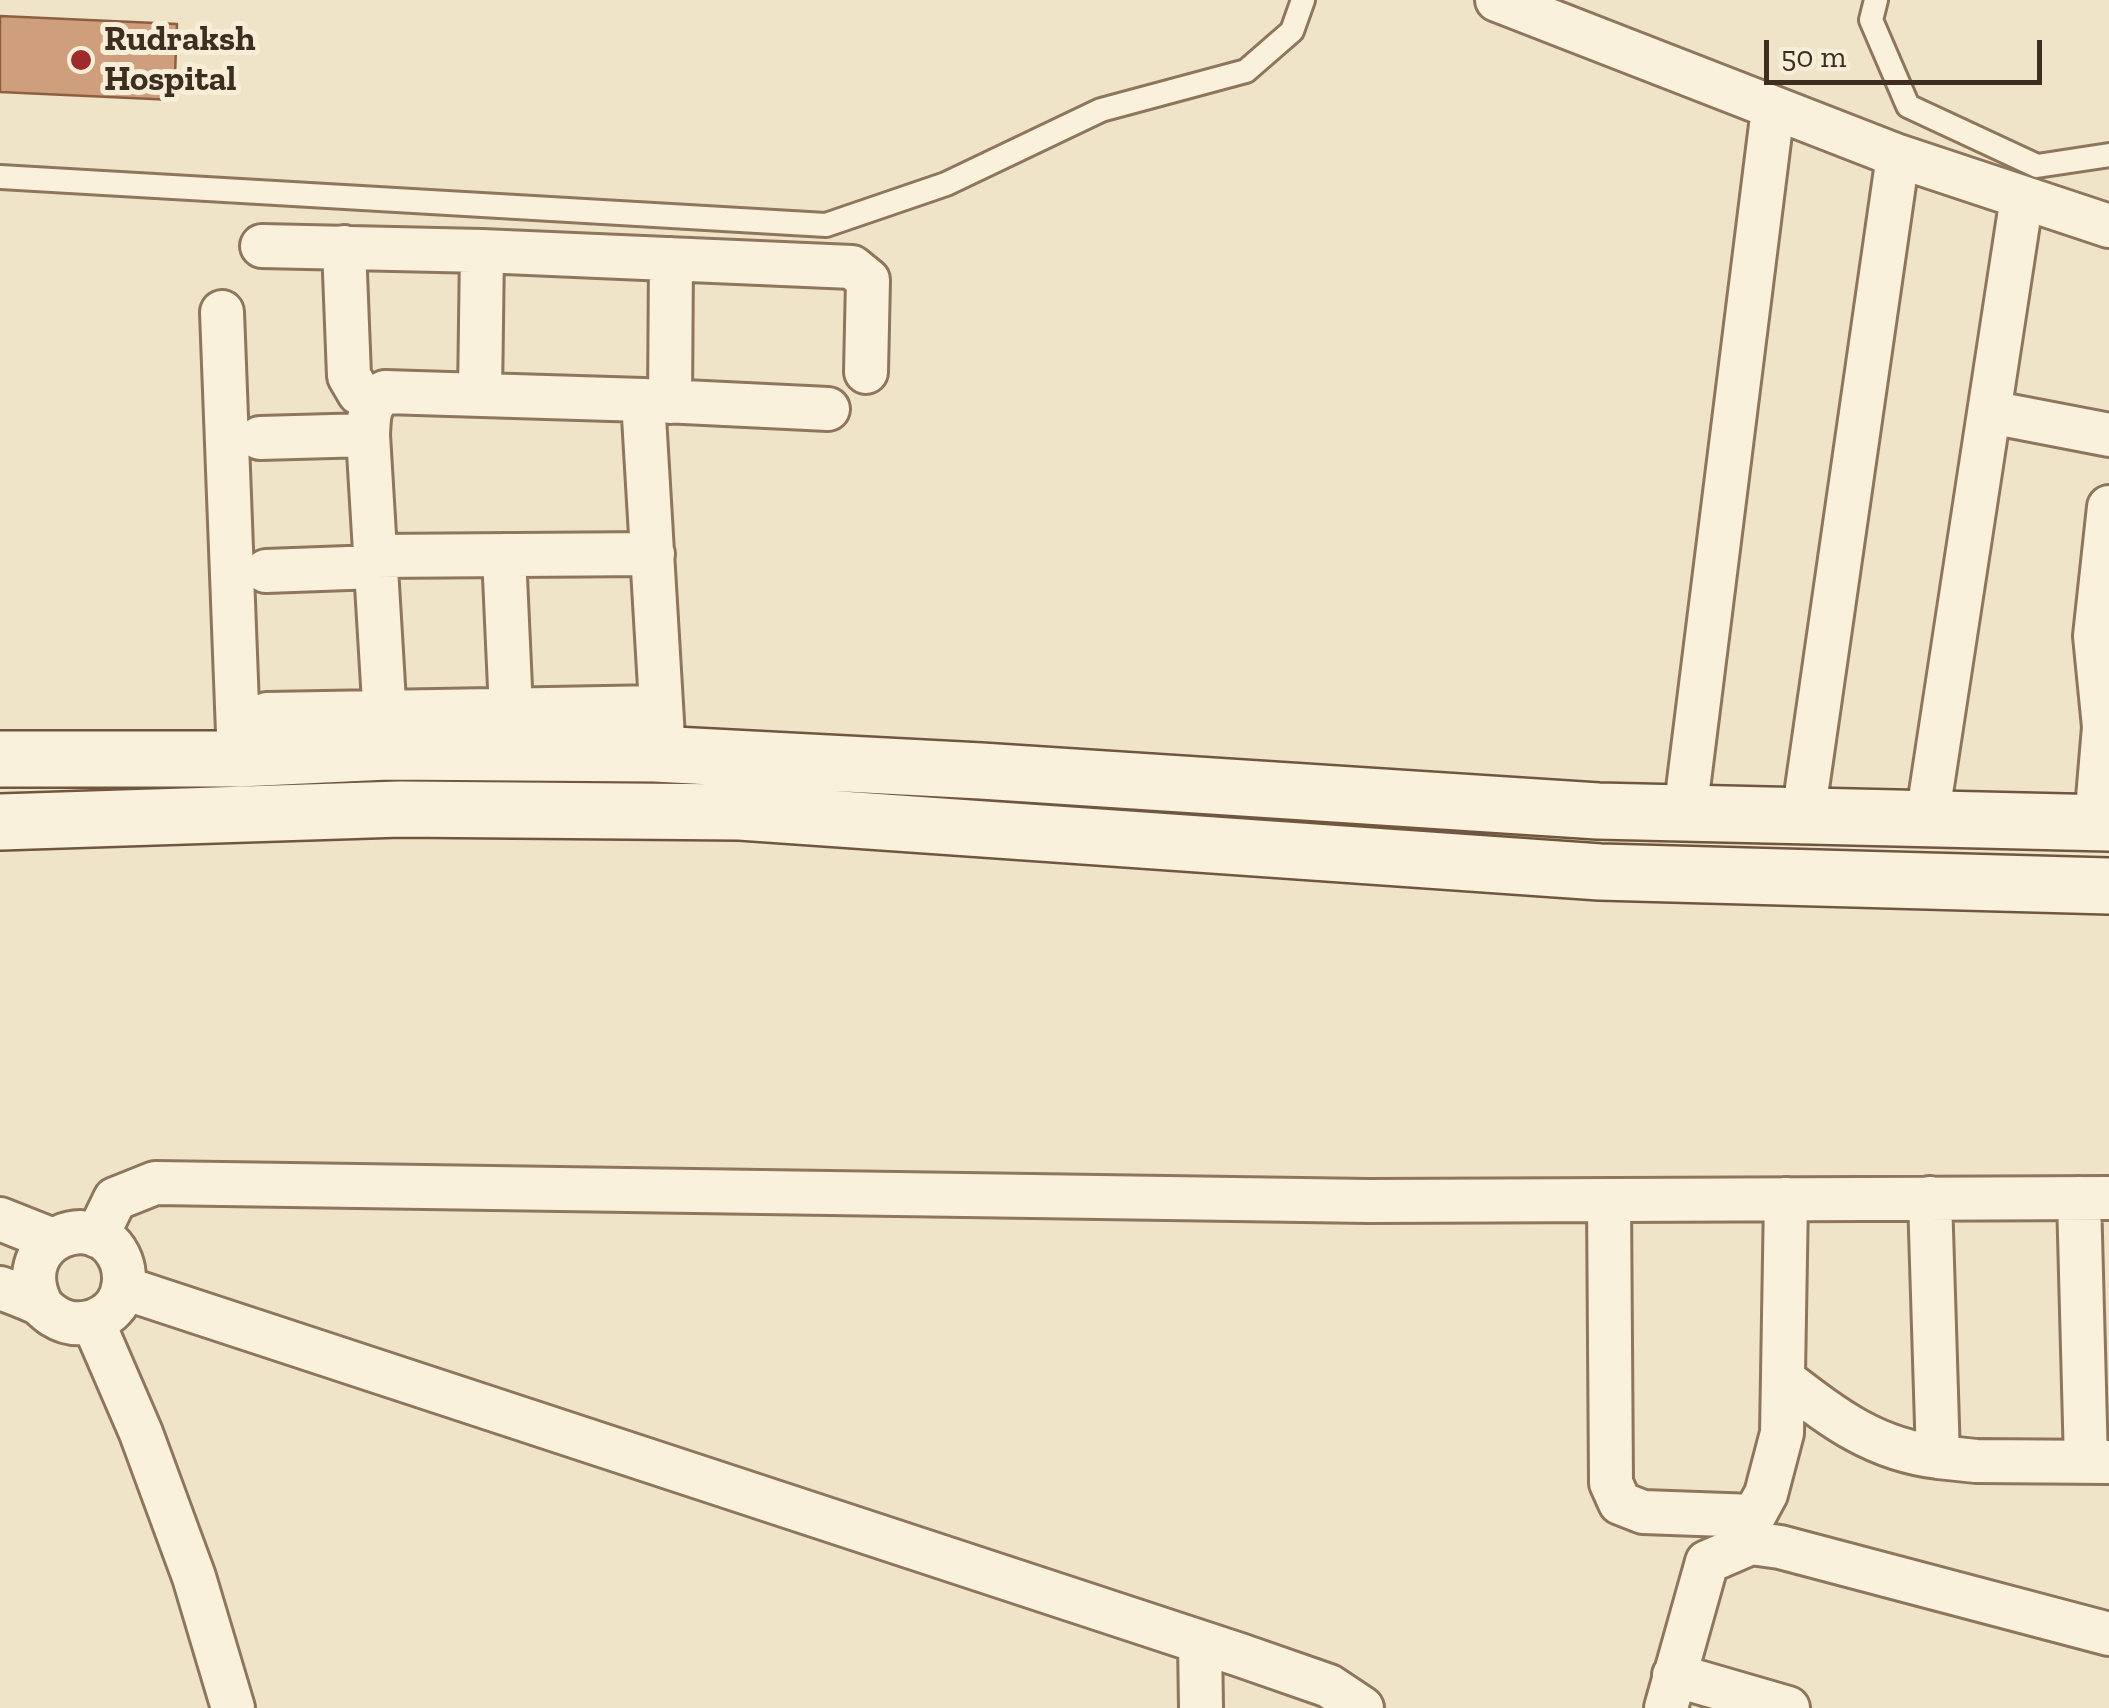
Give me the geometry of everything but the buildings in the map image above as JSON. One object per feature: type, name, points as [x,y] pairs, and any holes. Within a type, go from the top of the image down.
[{"type":"street","points":[[1497,0],[1773,110],[2109,226]]},
{"type":"street","points":[[1685,813],[1773,110]]},
{"type":"street","points":[[1803,816],[1898,156]]},
{"type":"street","points":[[1927,819],[2022,197]]},
{"type":"street","points":[[262,246],[482,250],[852,268],[868,280],[870,292],[866,372]]},
{"type":"street","points":[[344,247],[350,376],[371,417],[386,732]]},
{"type":"street","points":[[480,395],[482,250]]},
{"type":"street","points":[[663,731],[653,554],[657,401],[671,259]]},
{"type":"street","points":[[222,312],[253,736]]},
{"type":"street","points":[[371,417],[385,392],[828,408]]},
{"type":"street","points":[[1990,412],[2109,435]]},
{"type":"street","points":[[260,438],[371,417]]},
{"type":"street","points":[[386,732],[511,710],[981,770],[1598,811],[2102,823],[2104,726],[2095,636],[2109,507]]},
{"type":"street","points":[[266,571],[504,555],[653,554]]},
{"type":"street","points":[[504,555],[511,710]]},
{"type":"street","points":[[0,759],[253,736],[663,731]]},
{"type":"street","points":[[0,822],[400,809],[740,812],[1600,872],[2109,886]]},
{"type":"street","points":[[97,1236],[115,1199],[155,1183],[1368,1201],[2094,1198],[2098,1462],[1976,1461],[1903,1452],[1851,1429],[1783,1379]]},
{"type":"street","points":[[1930,1198],[1938,1457]]},
{"type":"street","points":[[1786,1199],[1782,1434],[1753,1530],[1707,1562],[1670,1692],[1788,1708]]},
{"type":"street","points":[[1610,1200],[1608,1450],[1611,1483],[1620,1503],[1644,1512],[1753,1530],[1780,1547],[2109,1634]]},
{"type":"street","points":[[0,1219],[53,1240]]},
{"type":"street","points":[[0,1288],[41,1304],[64,1322],[93,1322],[118,1302],[124,1288],[119,1257],[97,1236],[81,1232],[53,1240],[42,1250],[32,1277],[41,1304]]},
{"type":"street","points":[[124,1288],[1200,1642],[1329,1686],[1362,1708]]},
{"type":"street","points":[[93,1322],[141,1433],[187,1559],[232,1708]]},
{"type":"street","points":[[1200,1642],[1200,1708]]},
{"type":"lane","points":[[0,177],[826,225],[946,184],[1101,110],[1246,71],[1292,30],[1303,0]]},
{"type":"lane","points":[[1876,0],[1871,20],[1908,106],[2037,166],[2109,155]]},
{"type":"place","name":"Rudraksh Hospital","points":[[81,60]]}]
